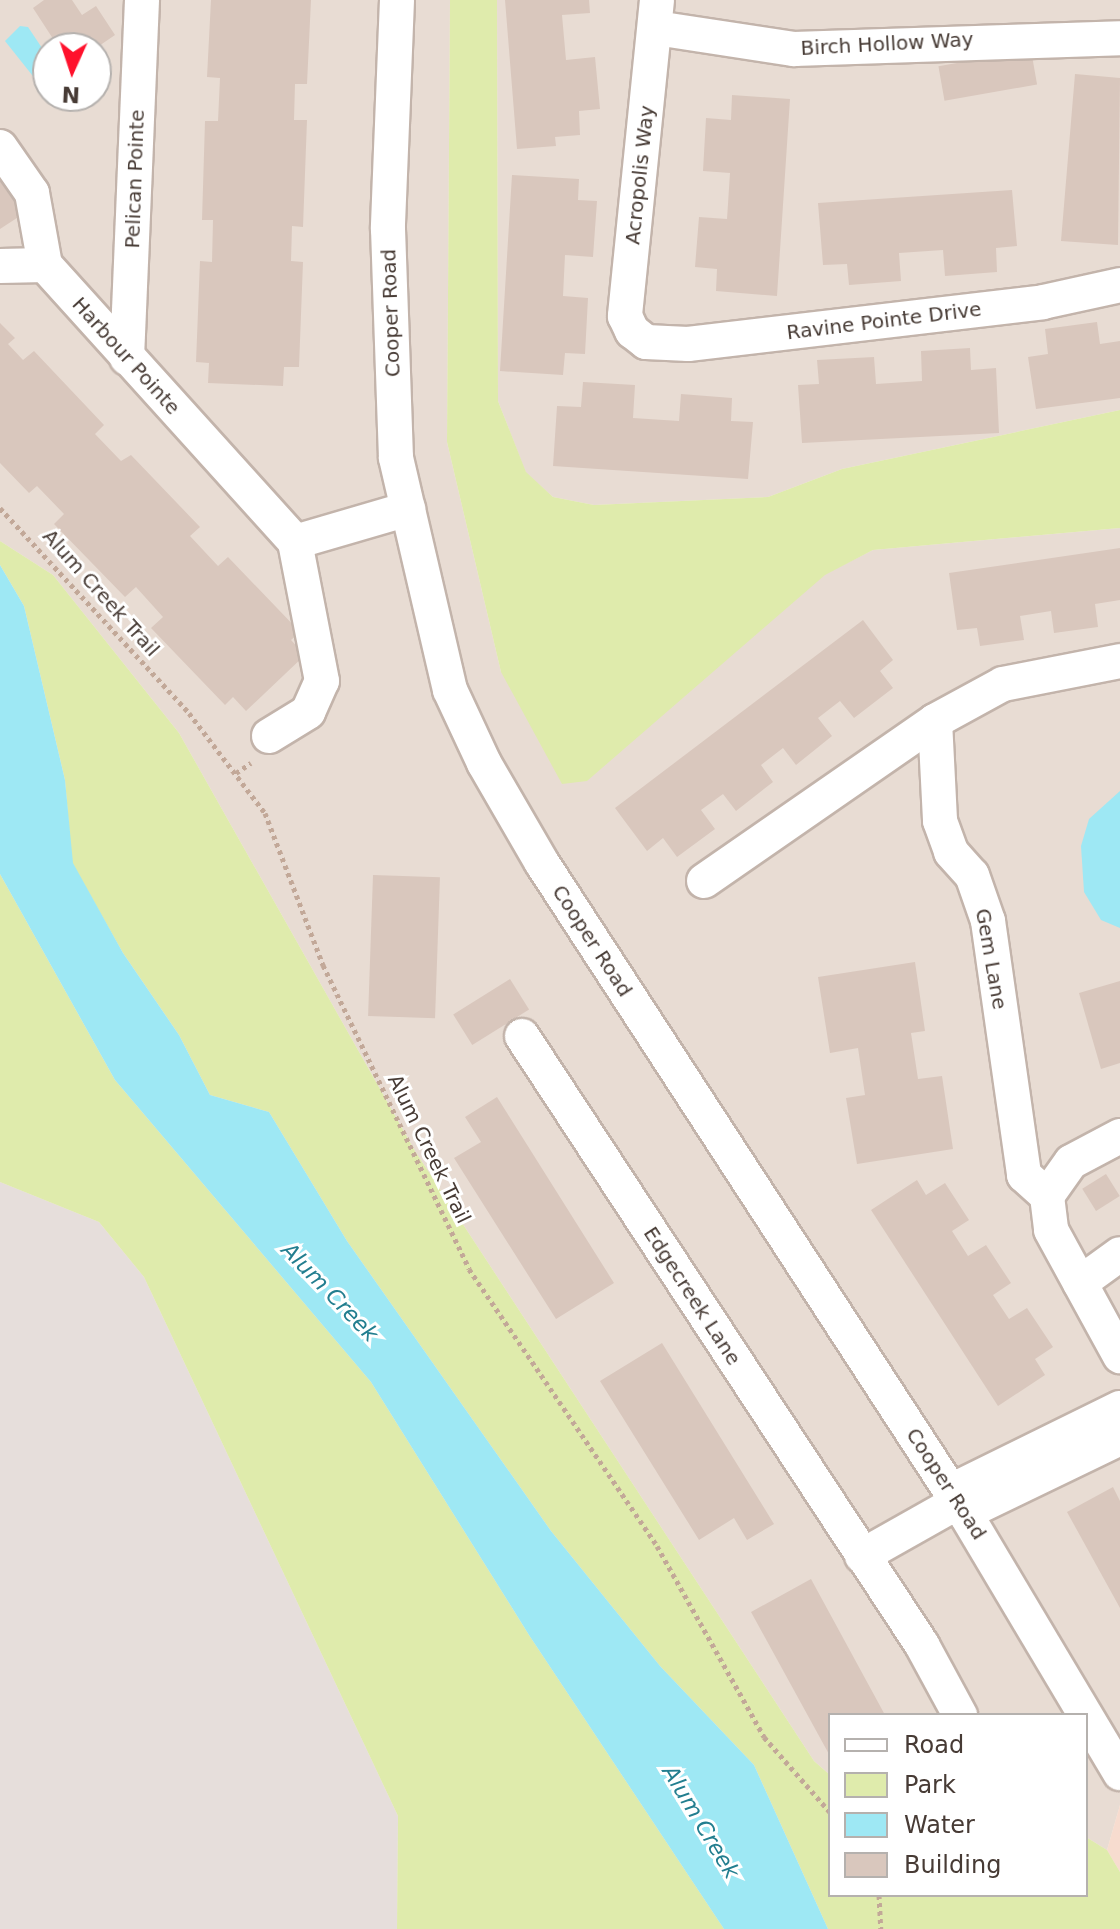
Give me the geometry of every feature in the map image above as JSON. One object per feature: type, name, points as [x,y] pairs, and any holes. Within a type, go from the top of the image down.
[{"type":"street","name":"Pelican Pointe","points":[[127,358],[142,0]]},
{"type":"street","name":"Cooper Road","points":[[397,0],[388,229],[396,458],[450,690],[484,763],[702,1113],[958,1502],[1084,1713]]},
{"type":"street","name":"Birch Hollow Way","points":[[656,14],[794,49],[1120,38]]},
{"type":"street","name":"Acropolis Way","points":[[646,342],[632,331],[625,316],[656,14]]},
{"type":"street","points":[[0,147],[32,193],[45,265],[0,266]]},
{"type":"street","name":"Harbour Pointe","points":[[45,265],[295,542]]},
{"type":"street","name":"Ravine Pointe Drive","points":[[646,342],[688,344],[1043,302],[1120,285]]},
{"type":"street","points":[[269,736],[308,712],[322,681],[295,542],[408,509]]},
{"type":"street","points":[[704,881],[935,721],[1003,684],[1120,661]]},
{"type":"street","name":"Gem Lane","points":[[935,721],[940,821],[951,852],[972,875],[988,921],[1024,1175],[1047,1196]]},
{"type":"street","name":"Edgecreek Lane","points":[[522,1036],[922,1645],[959,1713]]},
{"type":"street","points":[[1120,1136],[1071,1162],[1047,1196],[1051,1230],[1120,1356]]},
{"type":"street","points":[[1080,1283],[1120,1254]]},
{"type":"street","points":[[862,1556],[1120,1408]]},
{"type":"street","points":[[958,1502],[1120,1438]]},
{"type":"street","name":"Cooper Road","points":[[1088,1719],[1120,1773]]},
{"type":"path","name":"Alum Creek Trail","points":[[0,508],[189,713],[265,813],[323,965],[469,1269],[657,1546],[764,1737],[828,1810]]},
{"type":"path","points":[[879,1897],[881,1929]]},
{"type":"shaded area","points":[[0,0],[450,0],[447,442],[501,672],[825,574],[873,550],[1120,528],[1120,1805],[1107,1850],[1088,1838],[1088,1713],[828,1713],[828,1773],[814,1761],[415,1151],[179,733],[53,575],[0,541]]},
{"type":"shaded area","points":[[497,0],[1120,0],[1120,410],[842,469],[768,497],[594,505],[553,497],[526,473],[498,401]]},
{"type":"shaded area","points":[[0,1182],[99,1222],[144,1277],[398,1816],[397,1929],[0,1929]]},
{"type":"shaded area","points":[[1120,1805],[1120,1872],[1107,1850]]},
{"type":"green space","points":[[450,0],[497,0],[498,401],[526,472],[553,497],[594,505],[768,497],[842,469],[1120,410],[1120,528],[873,550],[825,575],[587,781],[562,784],[501,672],[447,442]]},
{"type":"green space","points":[[0,541],[53,575],[179,733],[415,1151],[814,1761],[828,1773],[828,1897],[1088,1897],[1088,1838],[1107,1850],[1120,1872],[1120,1929],[828,1929],[754,1765],[660,1666],[551,1531],[347,1241],[269,1112],[210,1095],[179,1035],[123,953],[72,863],[65,780],[24,606],[0,565]]},
{"type":"green space","points":[[0,874],[115,1080],[371,1382],[529,1635],[724,1929],[397,1929],[398,1816],[144,1277],[99,1222],[0,1182]]},
{"type":"water","points":[[20,26],[28,27],[32,33],[32,75],[5,41]]},
{"type":"water","name":"Alum Creek","points":[[0,565],[24,606],[65,780],[73,863],[123,953],[179,1035],[210,1095],[269,1112],[347,1241],[551,1531],[660,1666],[754,1765],[828,1929],[724,1929],[529,1635],[371,1382],[115,1080],[0,874]]},
{"type":"water","points":[[1120,791],[1120,928],[1101,920],[1084,892],[1081,846],[1089,819]]},
{"type":"building","points":[[44,0],[72,0],[82,15],[96,6],[115,35],[112,37],[112,32],[49,32],[33,8]]},
{"type":"building","points":[[211,0],[311,0],[307,84],[295,84],[294,120],[307,120],[303,227],[292,226],[291,261],[303,262],[299,367],[284,367],[283,386],[208,383],[209,363],[196,362],[200,261],[212,262],[213,220],[202,220],[205,121],[218,121],[220,78],[207,77]]},
{"type":"building","points":[[505,0],[589,0],[590,13],[562,15],[566,60],[595,57],[600,109],[579,111],[580,135],[555,137],[556,146],[517,149]]},
{"type":"building","points":[[1031,50],[1037,84],[945,101],[938,66]]},
{"type":"building","points":[[1075,74],[1120,78],[1118,245],[1061,241]]},
{"type":"building","points":[[732,95],[790,99],[777,296],[716,291],[717,269],[695,267],[699,217],[727,219],[730,173],[703,171],[706,118],[731,120]]},
{"type":"building","points":[[512,175],[579,179],[578,200],[597,201],[593,257],[565,255],[563,296],[588,298],[585,354],[565,353],[563,375],[500,371]]},
{"type":"building","points":[[0,181],[23,214],[0,229]]},
{"type":"building","points":[[1012,190],[1017,246],[996,248],[997,272],[945,276],[943,250],[899,253],[901,281],[849,285],[847,264],[823,265],[818,203]]},
{"type":"building","points":[[1097,322],[1100,344],[1120,341],[1120,398],[1036,409],[1028,357],[1048,354],[1045,329]]},
{"type":"building","points":[[0,323],[15,338],[8,344],[23,360],[34,351],[104,425],[95,434],[121,461],[131,455],[200,527],[190,536],[218,566],[228,557],[300,632],[291,640],[305,655],[246,711],[233,697],[225,705],[151,628],[163,617],[136,587],[125,597],[54,524],[64,514],[37,486],[29,493],[0,463]]},
{"type":"building","points":[[970,348],[971,370],[996,368],[999,433],[802,443],[798,385],[819,384],[817,360],[874,357],[876,384],[922,381],[921,351]]},
{"type":"building","points":[[583,382],[635,385],[633,418],[679,421],[681,394],[732,398],[731,421],[753,422],[748,479],[553,466],[557,406],[581,407]]},
{"type":"building","points":[[1120,548],[1120,600],[1095,604],[1098,627],[1054,633],[1051,611],[1020,616],[1024,640],[980,646],[977,628],[957,630],[949,573]]},
{"type":"building","points":[[863,620],[893,660],[880,671],[893,688],[854,718],[840,701],[818,718],[832,736],[796,765],[783,748],[761,765],[773,782],[736,811],[723,794],[701,810],[715,829],[677,857],[663,838],[647,851],[615,808]]},
{"type":"building","points":[[373,875],[440,877],[435,1018],[368,1016]]},
{"type":"building","points":[[915,962],[925,1031],[911,1033],[918,1079],[942,1076],[953,1149],[857,1164],[846,1098],[865,1095],[858,1048],[830,1053],[818,977]]},
{"type":"building","points":[[510,979],[529,1010],[472,1045],[453,1015]]},
{"type":"building","points":[[1120,981],[1120,1063],[1101,1069],[1079,993]]},
{"type":"building","points":[[497,1097],[614,1283],[556,1319],[454,1158],[481,1142],[465,1117]]},
{"type":"building","points":[[1106,1174],[1120,1196],[1096,1211],[1082,1189]]},
{"type":"building","points":[[917,1180],[926,1195],[945,1183],[969,1220],[952,1231],[968,1256],[986,1245],[1011,1283],[993,1295],[1009,1319],[1027,1308],[1053,1347],[1035,1359],[1045,1375],[998,1406],[871,1210]]},
{"type":"building","points":[[662,1343],[774,1524],[747,1540],[734,1518],[699,1540],[600,1381]]},
{"type":"building","points":[[1113,1487],[1120,1501],[1120,1608],[1067,1512]]},
{"type":"building","points":[[811,1579],[884,1713],[828,1713],[828,1752],[751,1612]]}]
